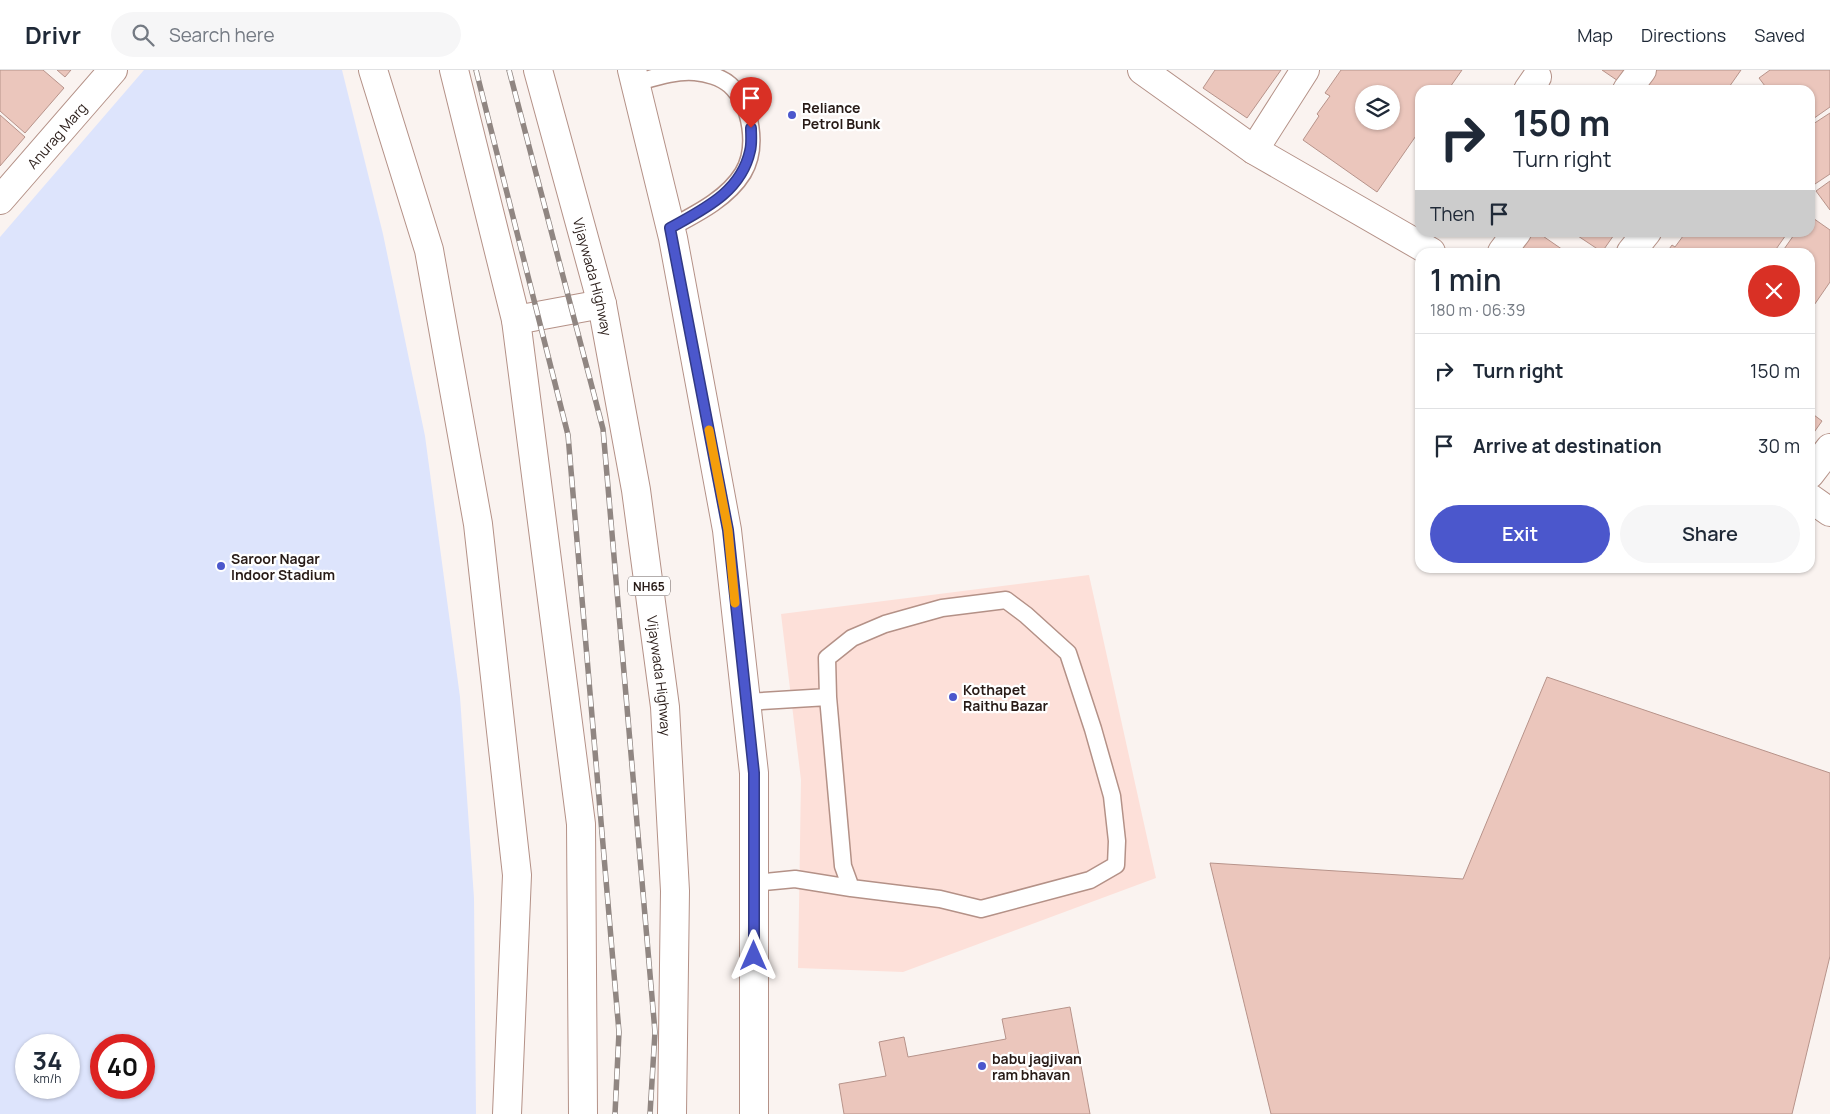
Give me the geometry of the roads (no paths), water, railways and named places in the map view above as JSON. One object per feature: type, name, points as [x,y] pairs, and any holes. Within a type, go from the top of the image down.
[{"type":"main road","name":"Anurag Marg","points":[[0,200],[113,70]]},
{"type":"main road","points":[[373,70],[429,250],[478,524],[518,875],[507,1114]]},
{"type":"main road","points":[[454,70],[516,320],[581,824],[583,1114]]},
{"type":"main road","name":"Vijaywada Highway","points":[[538,70],[602,304],[636,490],[665,708],[676,891],[672,1114]]},
{"type":"main road","points":[[1142,70],[1254,150],[1427,244]]},
{"type":"main road","points":[[1254,150],[1305,70]]},
{"type":"main road","points":[[1631,85],[1642,70]]},
{"type":"main road","points":[[633,76],[670,228],[728,530],[754,773],[754,1114]]},
{"type":"main road","points":[[1505,248],[1513,237]]},
{"type":"main road","points":[[1634,248],[1642,237]]},
{"type":"main road","points":[[516,320],[602,304]]},
{"type":"main road","points":[[1815,468],[1830,448]]},
{"type":"main road","points":[[1815,502],[1830,512]]},
{"type":"lane","points":[[633,76],[692,71],[710,75],[729,85],[742,100],[748,115],[751,128],[751,150],[743,173],[720,199],[670,228]]},
{"type":"lane","points":[[754,883],[795,879],[851,888],[940,899],[981,909],[1090,880],[1116,864],[1117,841],[1112,796],[1068,653],[1026,615],[1006,600],[942,608],[885,624],[852,638],[827,658],[828,697],[843,866],[851,888]]},
{"type":"lane","points":[[746,702],[828,697]]},
{"type":"railway","points":[[476,70],[568,435],[619,1032],[615,1114]]},
{"type":"railway","points":[[509,70],[603,429],[655,1032],[650,1114]]},
{"type":"place","name":"Reliance Petrol Bunk","points":[[792,115]]},
{"type":"place","name":"Saroor Nagar Indoor Stadium","points":[[221,566]]},
{"type":"place","name":"Kothapet Raithu Bazar","points":[[953,697]]},
{"type":"place","name":"babu jagjivan ram bhavan","points":[[982,1066]]}]
